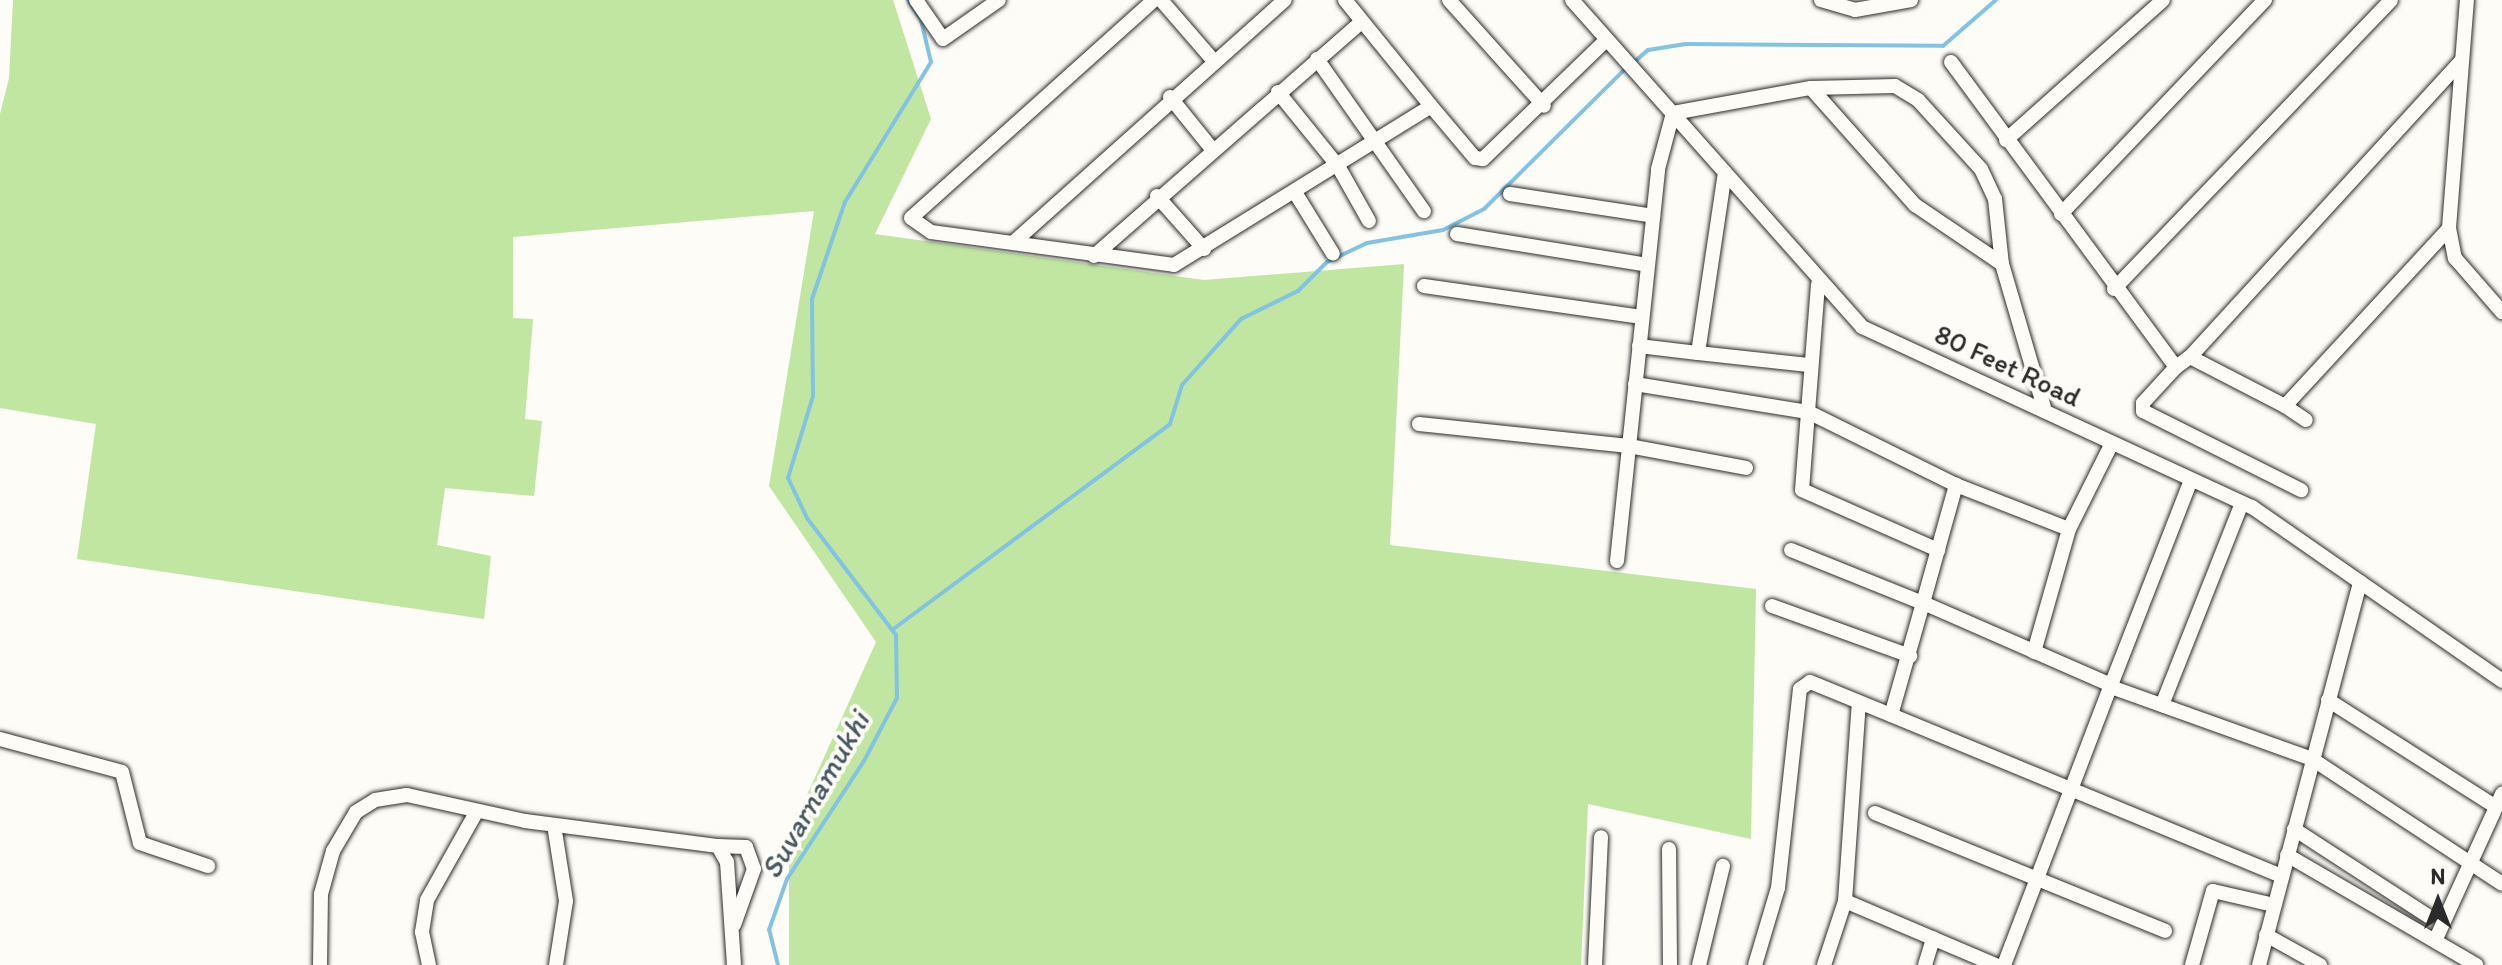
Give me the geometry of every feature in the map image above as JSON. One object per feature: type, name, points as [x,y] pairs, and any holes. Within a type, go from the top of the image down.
[{"type":"street","points":[[916,0],[943,39],[995,1]]},
{"type":"street","points":[[1154,0],[911,218],[931,232],[1174,265],[1296,194],[1431,106]]},
{"type":"street","points":[[1161,0],[1213,60]]},
{"type":"street","points":[[1014,242],[1170,97],[1285,0]]},
{"type":"street","points":[[1345,0],[1475,158],[1483,159],[1544,106],[1605,41]]},
{"type":"street","points":[[1449,0],[1544,106]]},
{"type":"street","points":[[1821,0],[1855,10],[1911,0]]},
{"type":"street","points":[[2006,140],[2163,0]]},
{"type":"street","points":[[2061,214],[2265,0]]},
{"type":"street","points":[[2114,289],[2391,0]]},
{"type":"street","points":[[2467,0],[2449,228],[2455,258],[2502,312]]},
{"type":"street","name":"80 Feet Road","points":[[1578,2],[1605,41],[1673,113],[1818,284],[1862,327],[2242,503],[2502,681]]},
{"type":"street","points":[[1094,256],[1157,196],[1362,21]]},
{"type":"street","points":[[1317,59],[1380,142],[1424,211]]},
{"type":"street","points":[[2301,490],[2143,411],[2176,367],[2190,357],[2461,61]]},
{"type":"street","points":[[1951,62],[2114,289],[2176,367]]},
{"type":"street","points":[[1617,561],[1653,216],[1673,113],[1811,88],[1895,86],[1918,100],[1981,169],[1995,199],[2002,264],[2045,411]]},
{"type":"street","points":[[1811,88],[1915,205],[2002,264]]},
{"type":"street","points":[[1278,92],[1338,166],[1369,221]]},
{"type":"street","points":[[1170,97],[1212,149]]},
{"type":"street","points":[[1698,353],[1725,173]]},
{"type":"street","points":[[1296,194],[1333,254]]},
{"type":"street","points":[[1510,194],[1653,216]]},
{"type":"street","points":[[1157,196],[1204,249]]},
{"type":"street","points":[[2285,406],[2449,228]]},
{"type":"street","points":[[1457,234],[1648,265]]},
{"type":"street","points":[[1818,284],[1808,365],[1802,490],[1938,550]]},
{"type":"street","points":[[1424,286],[1642,317]]},
{"type":"street","points":[[1639,346],[1808,365]]},
{"type":"street","points":[[2190,357],[2306,420]]},
{"type":"street","points":[[1635,384],[1808,412],[1956,485],[2069,529]]},
{"type":"street","points":[[1419,424],[1629,446],[1746,468]]},
{"type":"street","points":[[2034,652],[2069,529],[2112,443]]},
{"type":"street","points":[[2004,965],[2191,480]]},
{"type":"street","points":[[1891,715],[1956,485]]},
{"type":"street","points":[[2162,705],[2242,503]]},
{"type":"street","points":[[1791,550],[1923,603],[2111,686],[2312,759],[2502,884]]},
{"type":"street","points":[[2259,965],[2360,582]]},
{"type":"street","points":[[1772,606],[1910,656]]},
{"type":"street","points":[[1755,965],[1778,888],[1800,689],[1810,682],[2282,876]]},
{"type":"street","points":[[2328,700],[2499,800],[2435,941]]},
{"type":"street","points":[[1824,965],[1845,901],[1859,703]]},
{"type":"street","points":[[0,739],[122,772],[140,843],[208,866]]},
{"type":"street","points":[[320,965],[321,894],[333,851],[356,812],[375,800],[407,795],[554,825],[746,847],[754,869],[732,932]]},
{"type":"street","points":[[429,965],[422,932],[427,900],[477,811]]},
{"type":"street","points":[[1875,813],[2165,931]]},
{"type":"street","points":[[554,825],[566,901],[556,965]]},
{"type":"street","points":[[2294,829],[2428,916]]},
{"type":"street","points":[[1595,965],[1601,837]]},
{"type":"street","points":[[718,846],[727,862],[734,965]]},
{"type":"street","points":[[1669,849],[1670,965]]},
{"type":"street","points":[[2287,855],[2476,965]]},
{"type":"street","points":[[1699,965],[1723,866]]},
{"type":"street","points":[[2192,965],[2213,891],[2274,905]]},
{"type":"street","points":[[1845,901],[1996,965]]},
{"type":"street","points":[[2266,935],[2320,965]]},
{"type":"street","points":[[1925,965],[1933,938]]},
{"type":"green space","points":[[13,0],[893,0],[931,119],[875,234],[1204,280],[1404,264],[1390,545],[1756,589],[1751,839],[1588,804],[1581,965],[789,965],[789,835],[876,642],[769,486],[814,211],[513,237],[513,318],[533,319],[525,419],[542,421],[534,496],[445,488],[437,545],[491,556],[484,619],[77,559],[96,424],[0,408],[0,114],[9,78]]},
{"type":"waterway","name":"Suvarnamukhi","points":[[778,965],[769,930],[787,879],[864,761],[897,698],[896,635],[807,518],[788,478],[813,396],[812,299],[845,202],[931,62],[921,20],[908,0]]},
{"type":"waterway","points":[[1633,63],[1648,50],[1686,44],[1943,46],[1996,0]]},
{"type":"waterway","points":[[892,630],[1170,424],[1182,385],[1241,319],[1298,291],[1327,262],[1367,243],[1443,230],[1484,209],[1626,68]]}]
